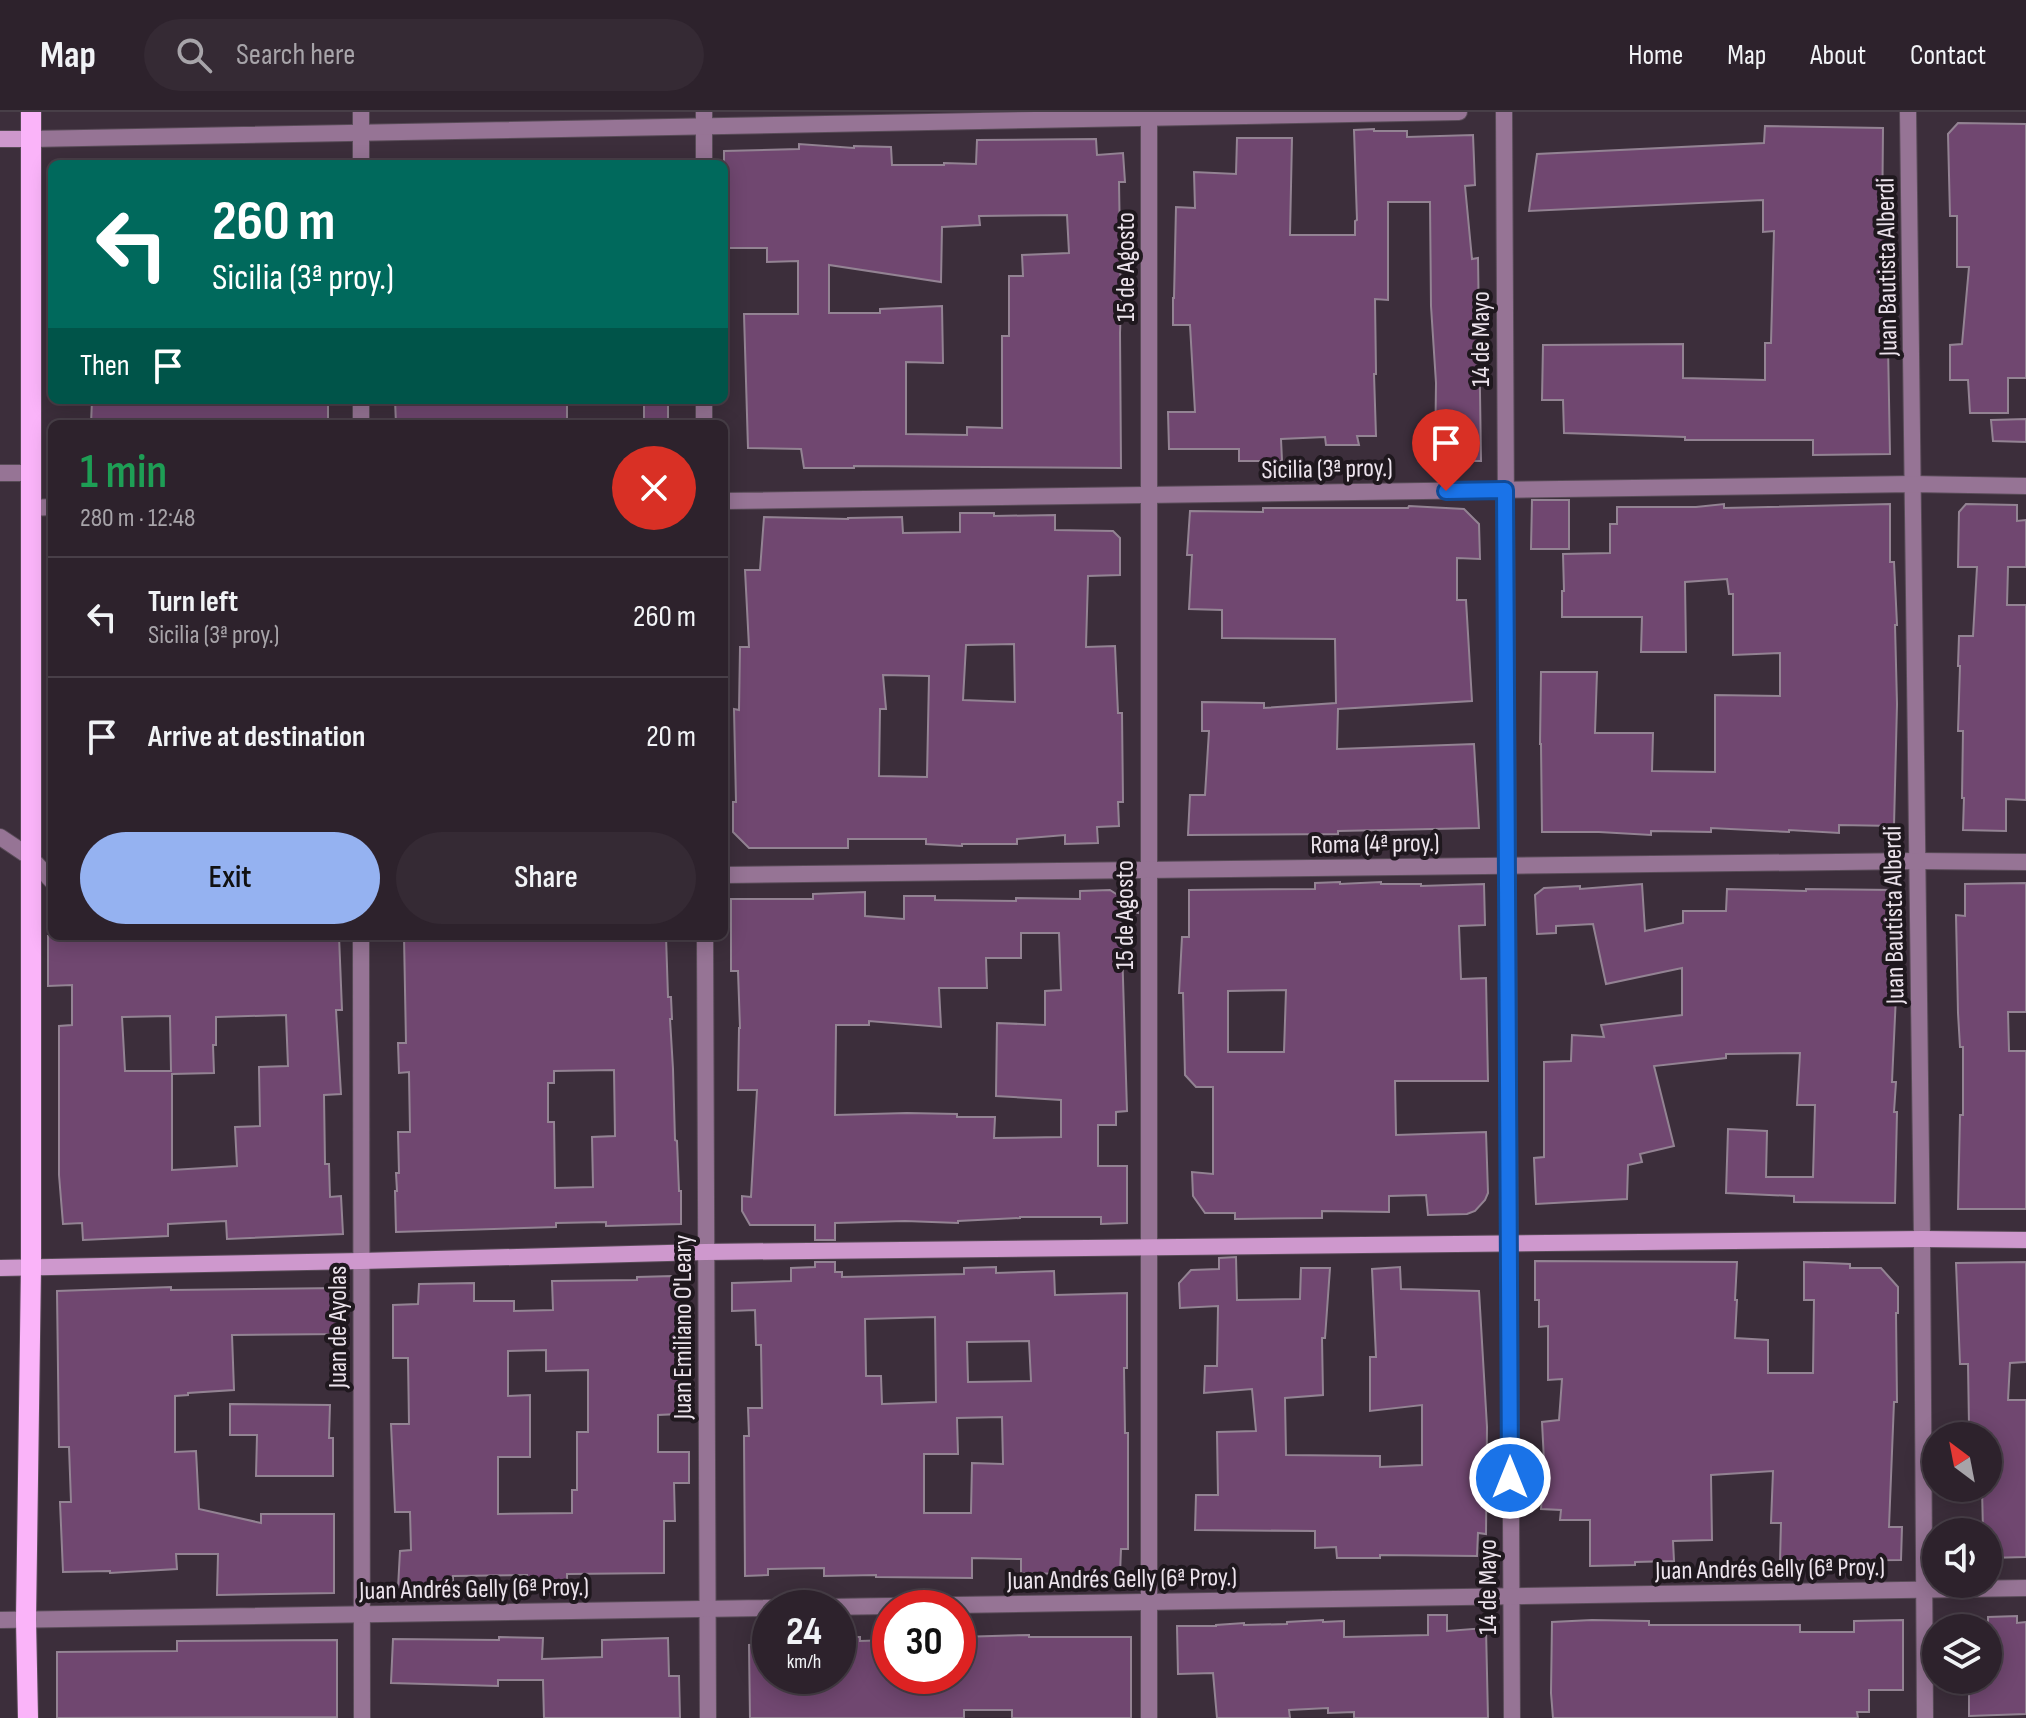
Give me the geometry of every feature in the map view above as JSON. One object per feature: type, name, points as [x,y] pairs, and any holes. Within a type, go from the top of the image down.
[{"type":"main road","points":[[28,1718],[31,112]]},
{"type":"main road","points":[[0,139],[30,139]]},
{"type":"main road","points":[[0,1268],[705,1252],[2026,1240]]},
{"type":"street","points":[[361,112],[361,160]]},
{"type":"street","points":[[30,139],[361,133],[704,119],[1459,112]]},
{"type":"street","name":"14 de Mayo","points":[[1504,112],[1512,1718]]},
{"type":"street","name":"Juan Bautista Alberdi","points":[[1908,112],[1924,1518]]},
{"type":"street","name":"15 de Agosto","points":[[1149,115],[1149,1718]]},
{"type":"street","points":[[704,119],[704,160]]},
{"type":"street","points":[[0,473],[30,473]]},
{"type":"street","name":"Sicilia (3ª proy.)","points":[[728,501],[1912,484],[2026,486]]},
{"type":"street","points":[[30,508],[48,507]]},
{"type":"street","points":[[0,837],[30,857],[48,877]]},
{"type":"street","name":"Roma (4ª proy.)","points":[[728,875],[2026,862]]},
{"type":"street","name":"Juan de Ayolas","points":[[361,940],[362,1718]]},
{"type":"street","name":"Juan Emiliano O'Leary","points":[[705,940],[708,1718]]},
{"type":"street","name":"Juan Andrés Gelly (6ª Proy.)","points":[[2002,1588],[2026,1588]]},
{"type":"street","name":"Juan Andrés Gelly (6ª Proy.)","points":[[0,1620],[1922,1589]]},
{"type":"street","name":"Juan Bautista Alberdi","points":[[1924,1598],[1925,1718]]},
{"type":"building","points":[[1958,123],[2026,124],[2026,378],[2008,378],[2008,413],[1970,413],[1968,380],[1950,380],[1950,345],[1962,344],[1969,267],[1957,267],[1957,216],[1950,216],[1948,134]]},
{"type":"building","points":[[1765,126],[1883,128],[1882,234],[1891,234],[1888,345],[1890,454],[1813,455],[1813,440],[1685,440],[1685,437],[1564,433],[1563,400],[1542,400],[1543,345],[1683,344],[1683,378],[1765,380],[1765,343],[1771,343],[1774,231],[1763,232],[1763,200],[1529,211],[1537,154],[1764,143]]},
{"type":"building","points":[[1354,130],[1407,131],[1407,137],[1473,135],[1475,185],[1465,186],[1472,259],[1478,258],[1481,461],[1435,461],[1436,383],[1431,306],[1430,202],[1388,202],[1388,300],[1375,299],[1376,436],[1357,436],[1359,445],[1326,445],[1325,437],[1281,439],[1282,461],[1239,461],[1239,449],[1169,449],[1168,412],[1195,412],[1190,325],[1173,325],[1176,207],[1195,208],[1194,172],[1236,174],[1237,138],[1292,138],[1290,235],[1355,235]]},
{"type":"building","points":[[1096,139],[1097,155],[1123,153],[1125,182],[1119,182],[1121,468],[804,468],[801,449],[748,448],[744,314],[798,314],[798,261],[767,262],[767,248],[728,248],[728,160],[724,160],[724,151],[799,149],[799,144],[891,147],[892,165],[976,164],[977,140]],"holes":[[[1067,215],[1069,253],[1022,255],[1023,276],[1009,276],[1009,336],[1002,336],[1002,428],[967,427],[967,435],[906,434],[906,362],[943,363],[942,306],[880,309],[880,313],[829,313],[829,265],[941,282],[942,227],[980,225],[979,216]]]},
{"type":"building","points":[[92,404],[328,404],[328,420],[91,420]]},
{"type":"building","points":[[395,404],[567,404],[567,420],[396,420]]},
{"type":"building","points":[[644,404],[668,404],[668,420],[644,420]]},
{"type":"building","points":[[2026,419],[2026,442],[1993,441],[1991,420]]},
{"type":"building","points":[[1532,500],[1569,500],[1569,549],[1531,549]]},
{"type":"building","points":[[1724,504],[1724,508],[1890,504],[1890,562],[1894,562],[1897,625],[1894,826],[1839,825],[1839,833],[1711,828],[1711,832],[1651,831],[1651,835],[1542,832],[1541,672],[1597,672],[1595,733],[1653,733],[1652,771],[1715,772],[1715,695],[1780,696],[1780,653],[1733,655],[1733,594],[1729,594],[1727,579],[1685,582],[1686,652],[1641,652],[1642,617],[1562,617],[1563,554],[1610,553],[1610,524],[1617,524],[1617,507]]},
{"type":"building","points":[[1966,504],[2017,505],[2017,521],[2026,520],[2026,567],[2008,567],[2007,605],[2026,605],[2026,800],[2006,799],[2006,831],[1963,830],[1963,731],[1958,731],[1959,636],[1973,636],[1977,567],[1958,567],[1959,512]]},
{"type":"building","points":[[1409,506],[1464,509],[1479,524],[1480,559],[1457,558],[1457,600],[1466,600],[1472,701],[1338,709],[1337,749],[1474,744],[1479,828],[1338,831],[1338,834],[1188,835],[1190,795],[1205,795],[1209,731],[1202,731],[1202,702],[1264,703],[1264,708],[1336,703],[1335,639],[1222,638],[1222,610],[1189,609],[1192,555],[1187,555],[1190,511],[1263,512],[1263,508]]},
{"type":"building","points":[[960,513],[1055,515],[1055,530],[1113,531],[1120,538],[1120,575],[1088,576],[1086,647],[1115,646],[1118,713],[1122,713],[1123,802],[1118,802],[1119,826],[1097,827],[1098,843],[1065,844],[1065,835],[1017,839],[1017,844],[962,846],[926,844],[926,839],[848,839],[848,848],[749,848],[733,832],[733,802],[736,802],[734,709],[739,710],[740,647],[749,647],[745,570],[760,570],[764,517],[902,517],[903,533],[960,532]],"holes":[[[1014,644],[1015,702],[963,700],[966,645]],[[883,675],[929,676],[927,777],[879,776],[880,709],[886,709]]]},
{"type":"building","points":[[1315,883],[1484,884],[1485,925],[1459,926],[1461,979],[1486,978],[1488,1081],[1395,1081],[1396,1135],[1486,1132],[1488,1193],[1475,1211],[1428,1215],[1426,1195],[1389,1196],[1389,1212],[1322,1211],[1322,1218],[1235,1219],[1235,1213],[1205,1213],[1193,1196],[1192,1172],[1213,1174],[1213,1087],[1196,1087],[1185,1075],[1183,993],[1179,993],[1182,937],[1189,937],[1189,890],[1315,889]],"holes":[[[1286,990],[1284,1052],[1228,1052],[1228,991]]]},
{"type":"building","points":[[2026,883],[2026,1012],[2008,1012],[2009,1051],[2026,1051],[2026,1209],[1958,1209],[1963,1047],[1960,1047],[1958,1013],[1956,915],[1965,916],[1965,884]]},
{"type":"building","points":[[1642,884],[1645,931],[1683,923],[1683,911],[1726,911],[1727,889],[1895,890],[1893,995],[1896,995],[1892,1082],[1896,1082],[1894,1112],[1897,1112],[1895,1203],[1794,1202],[1794,1196],[1726,1193],[1728,1129],[1767,1131],[1766,1177],[1813,1177],[1815,1105],[1797,1105],[1800,1053],[1726,1054],[1726,1058],[1654,1066],[1674,1146],[1640,1154],[1642,1162],[1628,1165],[1627,1199],[1536,1204],[1534,1158],[1544,1157],[1544,1062],[1571,1061],[1572,1035],[1604,1037],[1601,1025],[1682,1015],[1682,968],[1606,984],[1593,924],[1556,926],[1556,933],[1537,934],[1535,895],[1544,888],[1580,886],[1580,889]]},
{"type":"building","points":[[1110,890],[1138,908],[1138,913],[1121,913],[1127,1111],[1116,1112],[1116,1125],[1098,1125],[1098,1166],[1127,1166],[1127,1223],[1101,1224],[1101,1217],[1020,1217],[958,1223],[835,1223],[835,1240],[815,1240],[815,1225],[750,1225],[742,1211],[742,1196],[751,1197],[757,1090],[738,1090],[738,971],[731,971],[731,899],[813,899],[813,894],[865,892],[865,916],[904,919],[904,896],[935,896],[935,900],[1016,901],[1016,898],[1080,899],[1080,891]],"holes":[[[1021,933],[1059,933],[1061,990],[1045,991],[1045,1025],[997,1023],[996,1096],[1061,1100],[1061,1137],[994,1138],[995,1117],[907,1113],[835,1115],[836,1025],[869,1025],[869,1021],[941,1027],[939,988],[987,988],[986,958],[1021,958]]]},
{"type":"building","points":[[48,940],[339,940],[342,1010],[336,1010],[341,1094],[324,1095],[325,1164],[329,1164],[330,1197],[341,1196],[343,1234],[227,1239],[226,1221],[168,1224],[168,1236],[83,1240],[82,1223],[63,1224],[59,1175],[59,1026],[72,1025],[72,985],[48,986]],"holes":[[[286,1015],[288,1066],[259,1067],[260,1126],[235,1127],[237,1166],[172,1170],[172,1074],[214,1073],[216,1017]],[[170,1016],[171,1071],[125,1071],[122,1017]]]},
{"type":"building","points":[[404,940],[666,940],[681,1224],[606,1226],[606,1222],[556,1223],[556,1227],[396,1232],[398,1132],[410,1132],[409,1072],[399,1073],[398,1043],[406,1043]],"holes":[[[614,1070],[615,1136],[592,1137],[593,1187],[555,1188],[554,1122],[548,1122],[548,1083],[554,1083],[554,1071]]]},
{"type":"building","points":[[1236,1257],[1237,1300],[1300,1299],[1301,1268],[1330,1268],[1325,1338],[1322,1338],[1323,1395],[1285,1398],[1286,1455],[1380,1456],[1380,1467],[1422,1465],[1422,1405],[1370,1411],[1370,1357],[1376,1357],[1372,1269],[1400,1267],[1401,1289],[1479,1291],[1487,1427],[1486,1534],[1478,1533],[1477,1556],[1337,1558],[1336,1547],[1315,1548],[1315,1531],[1195,1530],[1196,1495],[1218,1495],[1217,1432],[1256,1431],[1252,1389],[1204,1393],[1205,1366],[1217,1366],[1218,1306],[1180,1308],[1179,1283],[1191,1270],[1219,1269],[1219,1258]]},
{"type":"building","points":[[1535,1261],[1737,1262],[1735,1338],[1768,1340],[1768,1373],[1813,1373],[1814,1300],[1804,1300],[1804,1262],[1850,1264],[1850,1268],[1881,1268],[1898,1287],[1897,1402],[1894,1402],[1889,1527],[1902,1527],[1901,1560],[1780,1561],[1781,1523],[1771,1523],[1773,1471],[1711,1475],[1712,1540],[1673,1541],[1674,1561],[1590,1566],[1590,1520],[1560,1520],[1561,1510],[1541,1509],[1545,1481],[1542,1422],[1559,1420],[1562,1379],[1548,1380],[1548,1326],[1539,1327]]},
{"type":"building","points":[[815,1262],[835,1262],[835,1272],[842,1272],[842,1277],[964,1274],[964,1268],[996,1267],[996,1273],[1054,1271],[1055,1295],[1127,1293],[1127,1368],[1124,1368],[1125,1433],[1128,1433],[1128,1549],[1121,1549],[1120,1575],[1021,1573],[1021,1559],[972,1558],[972,1578],[824,1576],[824,1568],[768,1569],[768,1575],[745,1576],[744,1436],[749,1436],[748,1408],[762,1408],[761,1345],[756,1345],[755,1310],[732,1311],[732,1283],[791,1281],[791,1268],[815,1267]],"holes":[[[935,1317],[936,1402],[882,1404],[881,1376],[866,1376],[865,1319]],[[1029,1341],[1031,1381],[968,1382],[967,1342]],[[1002,1417],[1003,1464],[972,1463],[971,1513],[924,1513],[924,1454],[958,1454],[957,1418]]]},
{"type":"building","points":[[2026,1262],[2026,1362],[2010,1363],[2008,1400],[2026,1400],[2026,1557],[2002,1558],[2002,1518],[1983,1518],[1982,1502],[2002,1502],[2002,1422],[1969,1422],[1968,1364],[1960,1364],[1956,1263]]},
{"type":"building","points":[[673,1276],[687,1287],[688,1388],[679,1388],[679,1414],[658,1415],[658,1452],[689,1452],[689,1483],[674,1483],[675,1521],[664,1521],[664,1573],[567,1574],[567,1581],[527,1582],[527,1575],[453,1576],[453,1587],[398,1588],[400,1551],[411,1550],[410,1512],[395,1512],[391,1424],[409,1424],[408,1358],[393,1358],[393,1305],[418,1304],[419,1284],[474,1283],[474,1301],[514,1301],[514,1311],[553,1310],[552,1281],[637,1280],[637,1277]],"holes":[[[546,1350],[546,1371],[588,1370],[588,1432],[577,1432],[577,1490],[572,1490],[572,1513],[498,1514],[498,1457],[530,1457],[530,1395],[508,1396],[508,1351]]]},
{"type":"building","points":[[171,1287],[171,1290],[339,1288],[340,1334],[232,1335],[234,1390],[175,1396],[175,1452],[196,1451],[199,1509],[261,1523],[261,1514],[334,1514],[334,1593],[217,1595],[218,1554],[176,1554],[177,1569],[63,1572],[60,1502],[71,1502],[69,1447],[59,1447],[57,1291]]},
{"type":"building","points":[[230,1404],[330,1405],[333,1476],[256,1476],[257,1435],[230,1435]]},
{"type":"building","points":[[1428,1615],[1447,1615],[1447,1631],[1486,1628],[1488,1718],[1354,1718],[1354,1712],[1328,1713],[1328,1708],[1289,1710],[1290,1718],[1217,1718],[1213,1673],[1178,1674],[1177,1626],[1287,1624],[1323,1620],[1344,1621],[1344,1637],[1428,1635]]},
{"type":"building","points":[[2017,1616],[2017,1623],[2026,1622],[2026,1714],[1969,1716],[1969,1694],[2002,1694],[2002,1617]]},
{"type":"building","points":[[1903,1620],[1903,1690],[1869,1690],[1869,1712],[1857,1712],[1858,1718],[1553,1718],[1552,1622],[1649,1621],[1649,1625],[1800,1625],[1800,1632],[1854,1632],[1854,1621]]},
{"type":"building","points":[[976,1636],[1131,1637],[1131,1718],[1012,1718],[1012,1710],[964,1710],[964,1718],[750,1718],[749,1645],[752,1645],[752,1694],[856,1694],[856,1637],[860,1637],[860,1641],[872,1641],[872,1694],[976,1694]]},
{"type":"building","points":[[499,1637],[543,1638],[542,1659],[602,1657],[602,1640],[668,1638],[669,1676],[679,1676],[680,1718],[544,1718],[543,1680],[498,1680],[498,1686],[391,1683],[393,1639],[499,1640]]},
{"type":"building","points":[[337,1640],[337,1717],[57,1718],[57,1652],[177,1651],[177,1641]]},
{"type":"route","points":[[1446,491],[1505,490],[1510,1478]]}]
